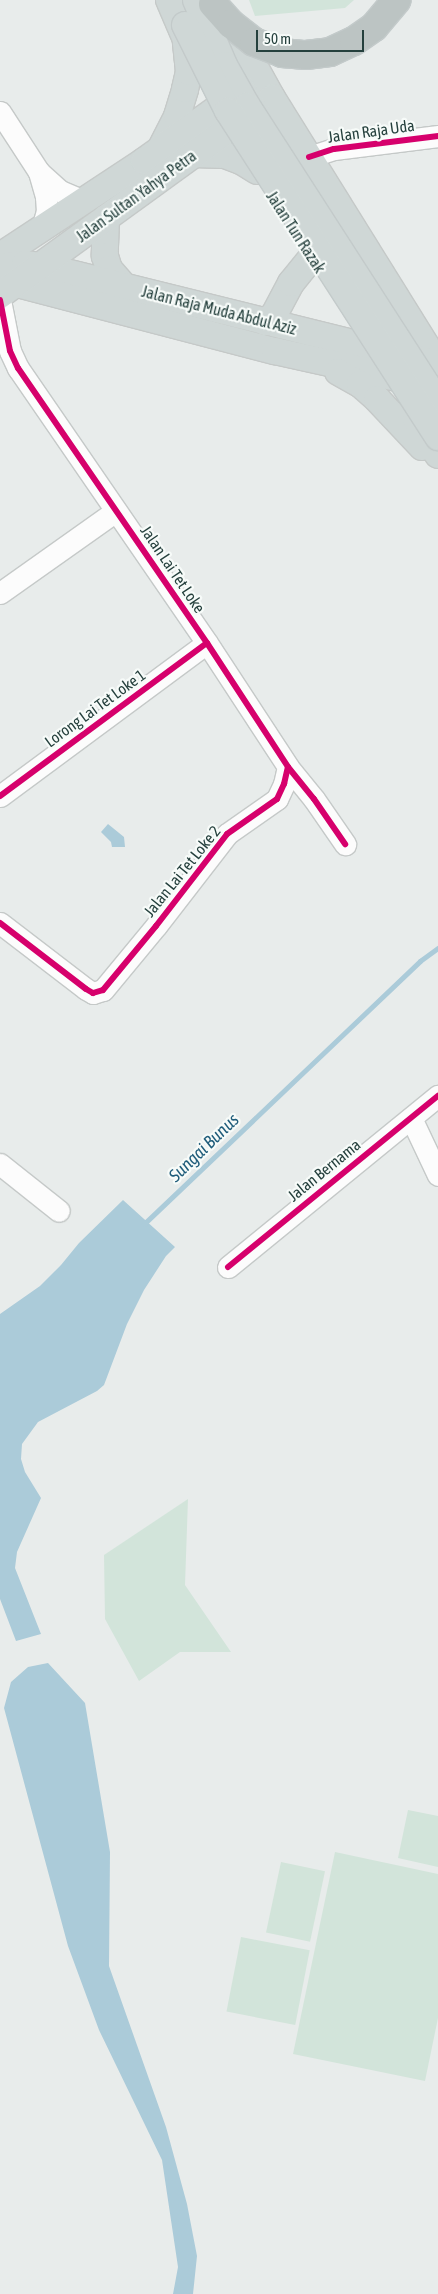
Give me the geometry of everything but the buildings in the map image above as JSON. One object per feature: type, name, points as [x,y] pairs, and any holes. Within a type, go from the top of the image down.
[{"type":"highway","points":[[210,1],[231,24],[254,42],[282,53],[306,55],[330,52],[354,42],[374,27],[397,0]]},
{"type":"main road","name":"Jalan Tun Razak","points":[[169,0],[186,42],[224,118],[438,455]]},
{"type":"main road","name":"Jalan Tun Razak","points":[[176,0],[197,51],[228,111],[438,437]]},
{"type":"main road","name":"Jalan Tun Razak","points":[[210,1],[224,64],[247,106],[438,402]]},
{"type":"main road","points":[[210,1],[232,26],[266,88],[438,370]]},
{"type":"main road","points":[[161,148],[177,116],[185,89],[189,72],[186,42]]},
{"type":"main road","name":"Jalan Sultan Yahya Petra","points":[[0,256],[161,148],[224,118],[266,88]]},
{"type":"main road","name":"Jalan Sultan Yahya Petra","points":[[42,266],[193,154],[224,118]]},
{"type":"main road","points":[[193,154],[225,155],[241,160],[257,171]]},
{"type":"main road","points":[[106,218],[105,256],[109,269],[124,286]]},
{"type":"main road","points":[[265,322],[274,315],[291,283],[312,257]]},
{"type":"main road","name":"Jalan Raja Muda Abdul Aziz","points":[[4,286],[25,264],[42,266],[370,348],[438,370]]},
{"type":"main road","name":"Jalan Raja Muda Abdul Aziz","points":[[4,286],[390,377],[438,370]]},
{"type":"main road","points":[[319,361],[360,384],[394,416],[438,464]]},
{"type":"street","points":[[0,112],[39,172],[60,191],[82,201]]},
{"type":"street","name":"Jalan Raja Uda","points":[[309,157],[334,149],[438,136]]},
{"type":"street","points":[[39,172],[46,197],[46,211],[42,229]]},
{"type":"street","name":"Jalan Lai Tet Loke","points":[[4,286],[10,351],[18,368],[207,643],[288,767],[314,799],[345,844]]},
{"type":"street","points":[[0,593],[116,511]]},
{"type":"street","name":"Lorong Lai Tet Loke 1","points":[[0,796],[207,643]]},
{"type":"street","name":"Jalan Lai Tet Loke 2","points":[[0,923],[70,979],[93,993],[103,990],[156,926],[227,834],[277,799],[284,784],[288,767]]},
{"type":"street","name":"Jalan Bernama","points":[[228,1267],[438,1096]]},
{"type":"street","points":[[411,1118],[438,1174]]},
{"type":"street","points":[[0,1164],[59,1211]]},
{"type":"green space","points":[[249,0],[354,0],[345,8],[255,16]]},
{"type":"green space","points":[[188,1499],[185,1585],[231,1652],[180,1652],[139,1681],[105,1619],[104,1555]]},
{"type":"green space","points":[[408,1810],[438,1816],[438,1867],[398,1858]]},
{"type":"green space","points":[[335,1852],[438,1874],[438,2018],[425,2081],[293,2054]]},
{"type":"green space","points":[[281,1862],[325,1871],[310,1942],[266,1932]]},
{"type":"green space","points":[[241,1937],[310,1950],[295,2025],[226,2012]]},
{"type":"water","points":[[108,824],[124,837],[125,847],[112,847],[111,842],[101,832]]},
{"type":"water","points":[[123,1200],[175,1247],[166,1256],[144,1290],[127,1324],[104,1385],[97,1391],[38,1422],[22,1444],[21,1459],[25,1472],[41,1498],[17,1552],[15,1568],[41,1634],[16,1641],[0,1599],[0,1314],[40,1286],[79,1243]]},
{"type":"water","points":[[48,1663],[85,1703],[110,1852],[109,1966],[166,2127],[187,2204],[197,2256],[193,2294],[173,2294],[178,2267],[162,2160],[99,2030],[68,1946],[4,1708],[11,1682],[28,1667]]},
{"type":"waterway","name":"Sungai Bunus","points":[[144,1224],[420,961],[438,948]]},
{"type":"cycle path","points":[[309,157],[334,149],[438,136]]},
{"type":"cycle path","points":[[0,300],[10,351],[18,368],[207,643],[288,767],[314,799],[345,844]]},
{"type":"cycle path","points":[[0,796],[207,643]]},
{"type":"cycle path","points":[[0,923],[86,989],[93,993],[103,990],[156,926],[227,834],[277,799],[284,784],[288,767]]},
{"type":"cycle path","points":[[228,1267],[438,1096]]}]
